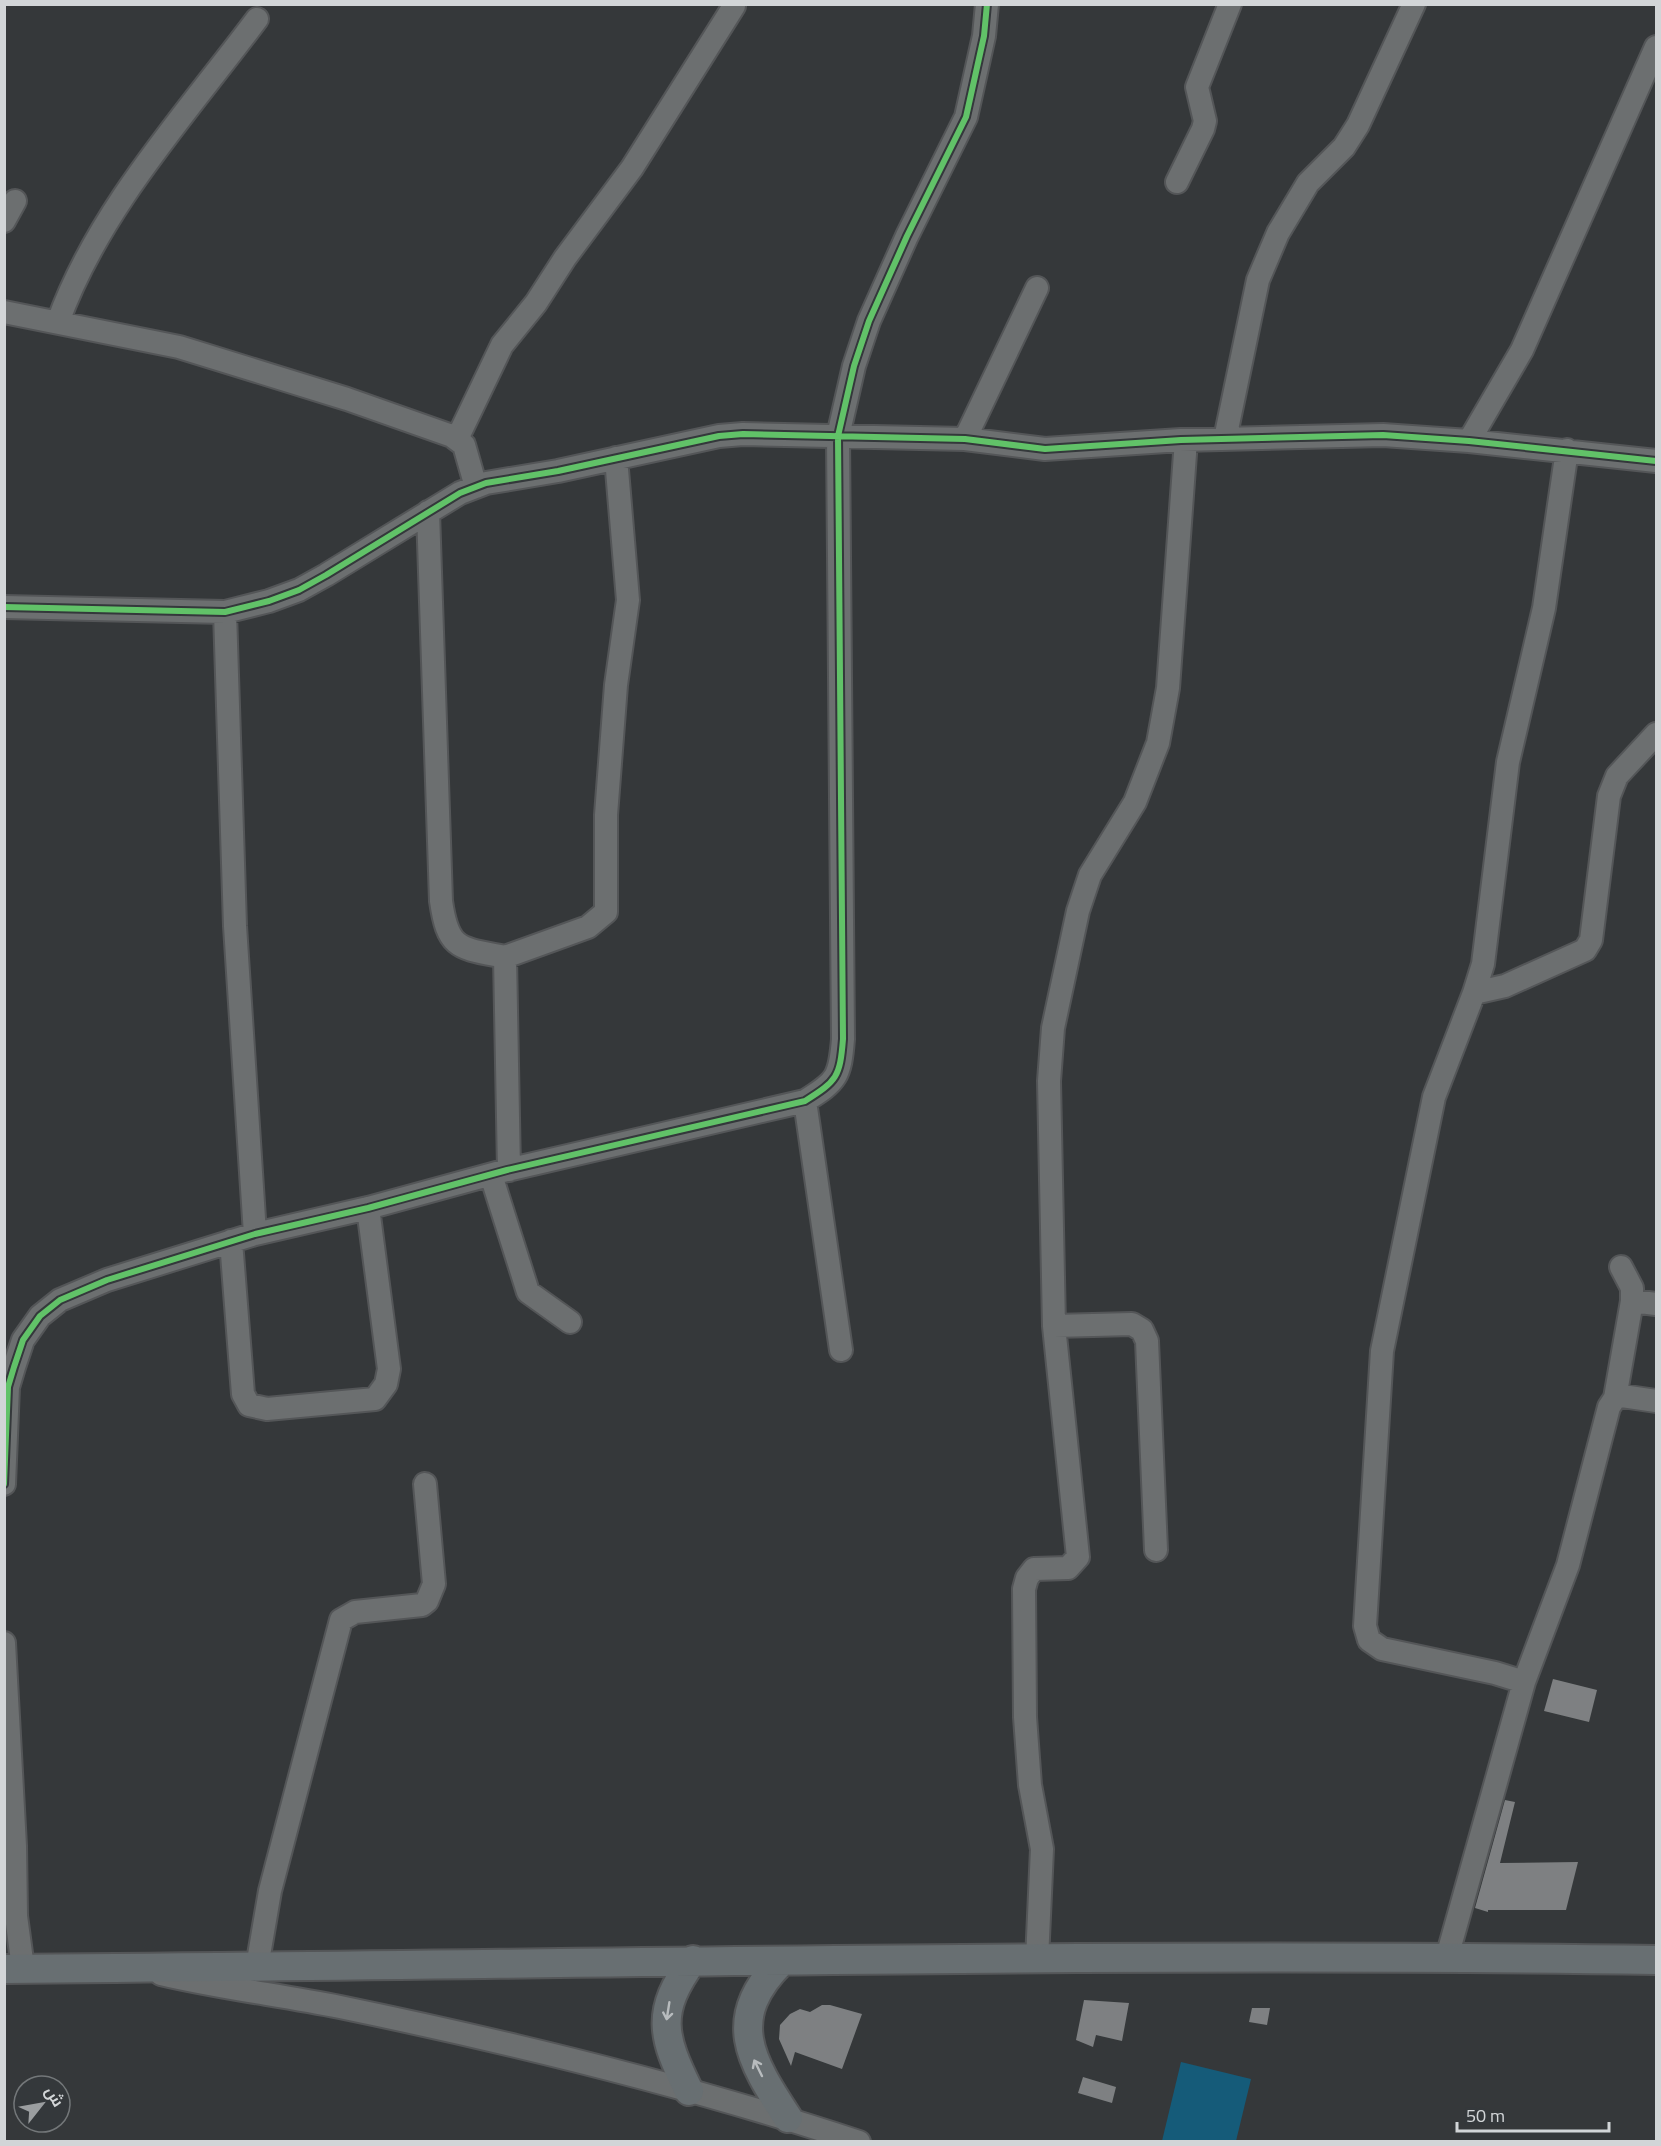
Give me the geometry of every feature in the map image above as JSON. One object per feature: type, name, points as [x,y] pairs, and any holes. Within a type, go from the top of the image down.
[{"type":"main road","points":[[14,1969],[693,1960],[1447,1957],[1656,1960]]},
{"type":"main road","points":[[688,2091],[670,2053],[667,2019],[673,1991],[693,1960]]},
{"type":"main road","points":[[782,1961],[765,1978],[755,1994],[748,2031],[750,2051],[756,2068],[788,2118]]},
{"type":"street","points":[[4,1484],[8,1387],[23,1340],[40,1316],[60,1300],[107,1280],[255,1234],[368,1208],[500,1172],[805,1101],[831,1085],[841,1063],[843,1039],[838,436],[854,366],[869,321],[906,236],[966,117],[984,36],[987,4]]},
{"type":"street","points":[[1177,182],[1203,129],[1205,121],[1197,87],[1230,4]]},
{"type":"street","points":[[1225,439],[1258,280],[1278,233],[1308,183],[1344,147],[1358,125],[1414,4]]},
{"type":"street","points":[[457,439],[502,345],[536,303],[565,258],[632,168],[734,6]]},
{"type":"street","points":[[58,322],[72,282],[94,240],[257,20]]},
{"type":"street","points":[[1469,441],[1522,350],[1656,47]]},
{"type":"street","points":[[965,439],[1037,288]]},
{"type":"street","points":[[4,312],[179,346],[347,399],[457,439],[464,445],[476,487]]},
{"type":"street","points":[[4,607],[225,612],[269,601],[299,590],[460,493],[476,487],[718,436],[965,439],[1045,449],[1186,440],[1383,435],[1567,450],[1656,461]]},
{"type":"street","points":[[1037,1960],[1042,1849],[1030,1785],[1025,1717],[1024,1589],[1027,1578],[1034,1569],[1068,1568],[1077,1557],[1054,1326],[1049,1081],[1053,1028],[1078,911],[1090,875],[1135,802],[1158,743],[1168,688],[1186,440]]},
{"type":"street","points":[[1524,1682],[1382,1649],[1369,1640],[1365,1626],[1382,1351],[1434,1097],[1483,964],[1508,762],[1532,649],[1544,608],[1567,450]]},
{"type":"street","points":[[428,512],[441,901],[445,927],[451,938],[465,949],[505,957],[588,927],[606,912],[606,815],[616,685],[627,600],[616,458]]},
{"type":"street","points":[[225,612],[235,926],[255,1234]]},
{"type":"street","points":[[1474,993],[1505,986],[1585,950],[1591,940],[1609,796],[1617,776],[1656,734]]},
{"type":"street","points":[[505,957],[500,1172],[528,1292],[570,1322]]},
{"type":"street","points":[[805,1101],[841,1350]]},
{"type":"street","points":[[231,1241],[243,1394],[249,1405],[267,1409],[375,1399],[386,1384],[389,1369],[368,1208]]},
{"type":"street","points":[[1447,1957],[1524,1682],[1560,1589],[1604,1422],[1615,1398],[1632,1300],[1632,1288],[1621,1268]]},
{"type":"street","points":[[1632,1300],[1656,1304]]},
{"type":"street","points":[[1054,1326],[1132,1324],[1142,1330],[1147,1341],[1156,1550]]},
{"type":"street","points":[[1615,1398],[1622,1396],[1656,1401]]},
{"type":"street","points":[[258,1967],[270,1891],[341,1620],[356,1612],[422,1605],[428,1601],[434,1584],[425,1484]]},
{"type":"street","points":[[4,1643],[16,1856],[14,1969]]},
{"type":"street","points":[[125,1966],[193,1982],[337,2007],[489,2039],[788,2118],[859,2142]]},
{"type":"shaded area","points":[[1181,2062],[1251,2079],[1236,2141],[1162,2141]]},
{"type":"building","points":[[1553,1679],[1597,1690],[1589,1722],[1544,1711]]},
{"type":"building","points":[[1505,1800],[1515,1802],[1500,1863],[1578,1862],[1566,1910],[1488,1910],[1488,1912],[1475,1908]]},
{"type":"building","points":[[1084,2000],[1129,2003],[1122,2041],[1096,2035],[1093,2047],[1076,2040]]},
{"type":"building","points":[[822,2005],[862,2014],[842,2069],[795,2052],[791,2066],[779,2039],[780,2025],[790,2014],[800,2009],[810,2012]]},
{"type":"building","points":[[1252,2008],[1270,2008],[1267,2025],[1249,2022]]},
{"type":"building","points":[[1083,2077],[1116,2087],[1112,2103],[1078,2093]]},
{"type":"cycle path","points":[[4,1484],[8,1387],[14,1367],[23,1340],[40,1316],[60,1300],[107,1280],[255,1234],[368,1208],[507,1170],[805,1101],[835,1077],[840,1062],[843,1039],[838,436],[854,366],[869,321],[907,236],[966,117],[984,36],[987,4]]},
{"type":"cycle path","points":[[4,607],[225,612],[269,601],[299,590],[460,493],[486,483],[558,471],[719,436],[743,434],[965,439],[1045,449],[1181,440],[1383,435],[1469,441],[1656,461]]}]
